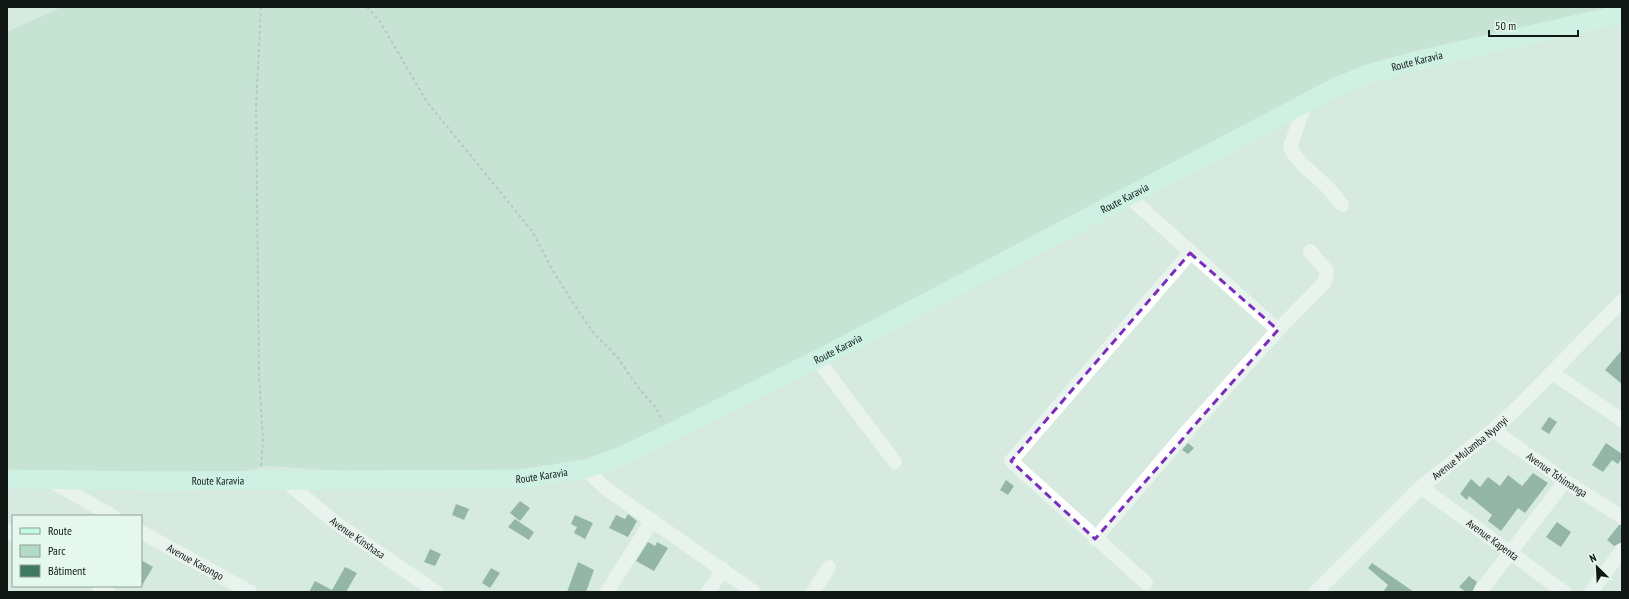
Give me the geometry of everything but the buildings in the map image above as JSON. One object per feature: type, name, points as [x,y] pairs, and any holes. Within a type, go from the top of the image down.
[{"type":"street","name":"Route Karavia","points":[[7,479],[157,481],[283,479],[521,479],[550,476],[585,469],[617,458],[817,360],[1306,102],[1368,74],[1412,62],[1622,14]]},
{"type":"street","points":[[1306,102],[1290,147],[1295,157],[1306,170],[1328,187],[1342,205]]},
{"type":"street","points":[[1128,196],[1190,253],[1278,330]]},
{"type":"street","points":[[1095,539],[1182,437],[1278,330],[1325,282],[1327,272],[1310,251]]},
{"type":"street","points":[[1146,583],[1095,539],[1011,460],[1190,253]]},
{"type":"street","name":"Avenue Mulamba Nyunyi","points":[[1316,592],[1422,487],[1493,430],[1552,373],[1617,316],[1622,301]]},
{"type":"street","points":[[817,360],[895,462]]},
{"type":"street","points":[[1552,373],[1622,420]]},
{"type":"street","name":"Avenue Tshimanga","points":[[1493,430],[1565,481],[1622,517]]},
{"type":"street","points":[[585,469],[608,490],[754,592]]},
{"type":"street","points":[[46,479],[111,515]]},
{"type":"street","name":"Avenue Kinshasa","points":[[283,479],[336,523],[436,592]]},
{"type":"street","points":[[1480,592],[1512,553],[1565,481]]},
{"type":"street","name":"Avenue Kapenta","points":[[1422,487],[1564,592]]},
{"type":"street","points":[[607,592],[652,520]]},
{"type":"street","name":"Avenue Kasongo","points":[[142,533],[250,592]]},
{"type":"street","points":[[1591,592],[1622,550]]},
{"type":"street","points":[[813,592],[829,567]]},
{"type":"street","points":[[708,592],[723,569]]},
{"type":"path","points":[[260,480],[263,440],[259,375],[256,106],[261,7]]},
{"type":"path","points":[[367,7],[379,20],[427,102],[532,231],[553,271],[579,312],[593,332],[618,358],[637,386],[656,408],[670,433]]},
{"type":"highlighted area","points":[[1190,253],[1278,330],[1095,539],[1011,461]]},
{"type":"green space","points":[[62,7],[1622,7],[1426,52],[866,329],[600,458],[534,472],[345,471],[268,466],[233,473],[7,478],[7,32]]}]
